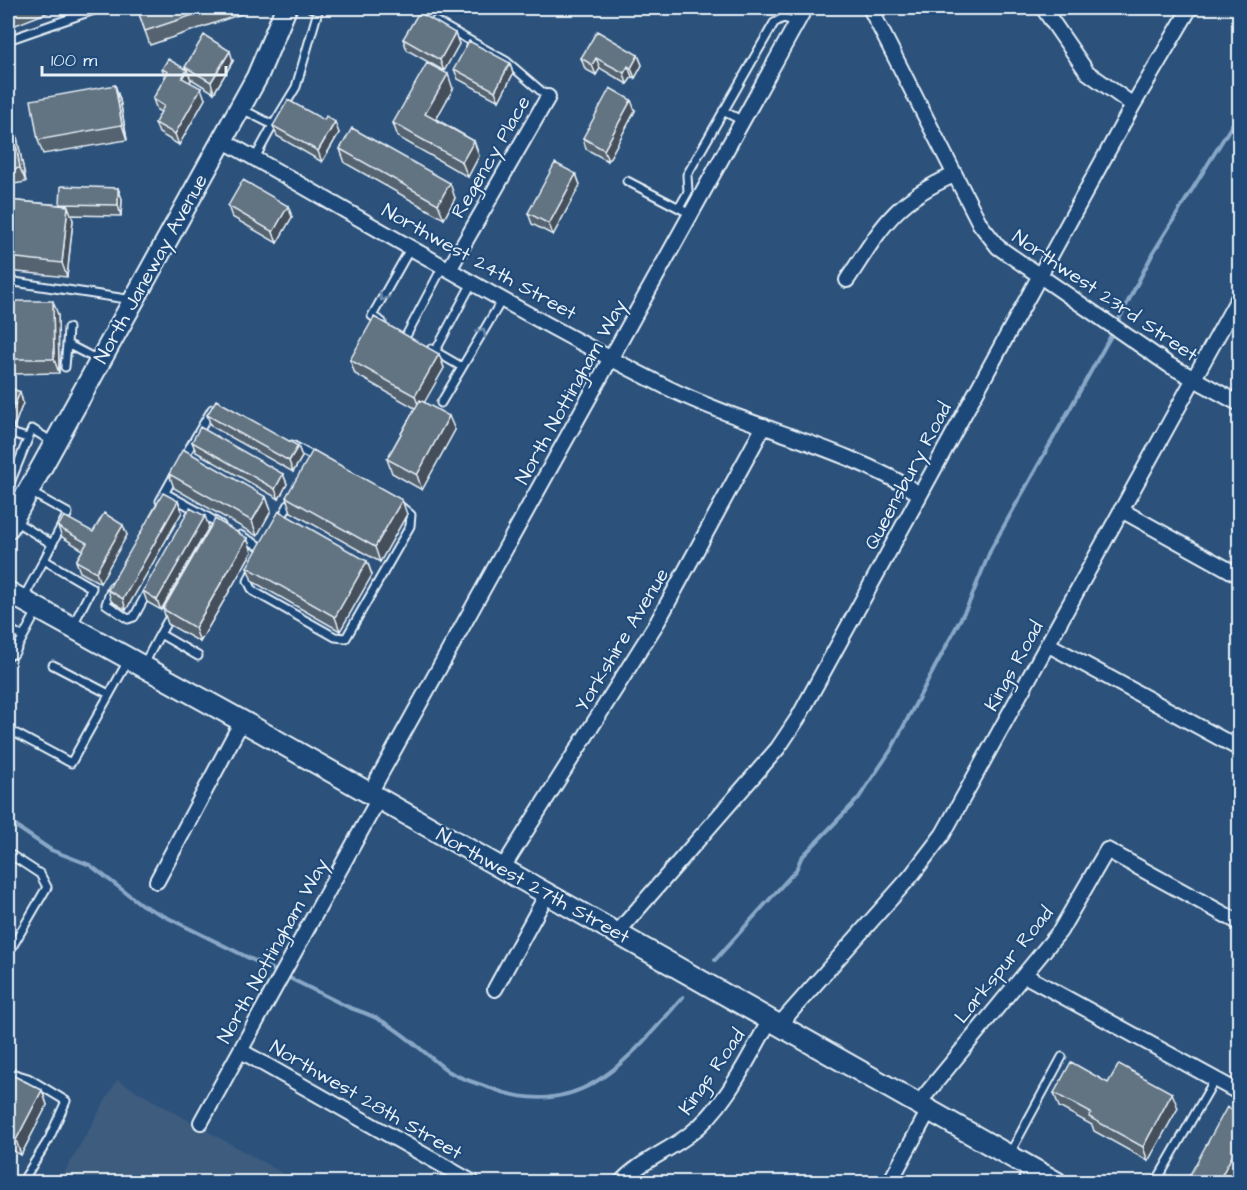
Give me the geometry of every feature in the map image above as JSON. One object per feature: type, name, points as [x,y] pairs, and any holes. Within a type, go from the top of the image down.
[{"type":"main road","name":"North Janeway Avenue","points":[[15,509],[240,108],[265,60],[286,8]]},
{"type":"main road","name":"Northwest 27th Street","points":[[23,600],[242,721],[924,1107],[1009,1156],[1025,1175],[1056,1182]]},
{"type":"street","name":"North Nottingham Way","points":[[201,1122],[281,979],[374,796],[612,358],[685,211],[741,120],[805,8]]},
{"type":"street","name":"Northwest 23rd Street","points":[[870,8],[954,175],[989,237],[1007,255],[1124,334],[1192,379],[1239,404]]},
{"type":"street","points":[[1044,8],[1087,72],[1133,105]]},
{"type":"street","name":"Queensbury Road","points":[[617,933],[778,748],[790,731],[1133,105],[1190,8]]},
{"type":"street","name":"Regency Place","points":[[447,266],[548,96]]},
{"type":"street","name":"Northwest 24th Street","points":[[222,140],[502,298],[691,399],[854,459],[920,494]]},
{"type":"street","points":[[847,280],[897,208],[919,192],[954,175]]},
{"type":"street","name":"Kings Road","points":[[621,1182],[645,1161],[692,1133],[710,1115],[774,1023],[933,849],[1048,645],[1239,295]]},
{"type":"street","name":"Yorkshire Avenue","points":[[502,868],[663,611],[765,426]]},
{"type":"street","points":[[1121,510],[1239,576]]},
{"type":"street","points":[[1048,645],[1239,749]]},
{"type":"street","points":[[157,881],[242,721]]},
{"type":"street","name":"Larkspur Road","points":[[890,1182],[924,1107],[1060,931],[1107,850],[1239,923]]},
{"type":"street","points":[[495,989],[547,894]]},
{"type":"street","points":[[1024,975],[1239,1093]]},
{"type":"street","name":"Northwest 28th Street","points":[[240,1051],[472,1182]]},
{"type":"lane","points":[[8,39],[100,8]]},
{"type":"lane","points":[[255,158],[296,87],[318,11],[311,8]]},
{"type":"lane","points":[[627,181],[685,211],[688,192],[687,175],[774,23],[783,18],[797,22]]},
{"type":"lane","points":[[435,21],[506,61],[548,96]]},
{"type":"lane","points":[[240,108],[273,125]]},
{"type":"lane","points":[[723,111],[741,120]]},
{"type":"lane","points":[[389,326],[372,316],[411,246]]},
{"type":"lane","points":[[406,336],[447,266]]},
{"type":"lane","points":[[8,281],[134,300]]},
{"type":"lane","points":[[435,352],[473,281]]},
{"type":"lane","points":[[441,404],[502,298]]},
{"type":"lane","points":[[65,367],[68,328]]},
{"type":"lane","points":[[398,331],[416,341]]},
{"type":"lane","points":[[67,344],[100,361]]},
{"type":"lane","points":[[425,346],[462,367]]},
{"type":"lane","points":[[154,512],[211,410],[219,405]]},
{"type":"lane","points":[[8,488],[32,429],[54,443]]},
{"type":"lane","points":[[8,432],[27,438]]},
{"type":"lane","points":[[285,440],[324,463]]},
{"type":"lane","points":[[309,468],[315,458]]},
{"type":"lane","points":[[275,529],[298,488]]},
{"type":"lane","points":[[165,493],[264,549]]},
{"type":"lane","points":[[270,539],[249,577],[249,586],[253,591],[335,637],[346,638],[410,526],[411,515],[391,500]]},
{"type":"lane","points":[[15,509],[52,544]]},
{"type":"lane","points":[[8,655],[14,654],[23,636],[23,600],[68,513],[15,509]]},
{"type":"lane","points":[[183,529],[194,509]]},
{"type":"lane","points":[[216,535],[221,525]]},
{"type":"lane","points":[[44,560],[92,588],[72,627]]},
{"type":"lane","points":[[117,579],[106,598],[106,604],[128,619],[134,617],[151,587]]},
{"type":"lane","points":[[17,734],[71,763],[109,694],[160,634],[175,608]]},
{"type":"lane","points":[[8,628],[23,636]]},
{"type":"lane","points":[[160,634],[198,656]]},
{"type":"lane","points":[[53,665],[109,694]]},
{"type":"lane","points":[[8,853],[40,874],[47,887],[8,954]]},
{"type":"lane","points":[[1009,1156],[1062,1057]]},
{"type":"lane","points":[[8,1072],[28,1078],[66,1101],[50,1140],[22,1182]]},
{"type":"lane","points":[[1156,1182],[1215,1079]]},
{"type":"shaded area","points":[[117,1080],[298,1182],[59,1182]]},
{"type":"building","points":[[137,8],[214,8],[145,31]]},
{"type":"building","points":[[419,12],[455,33],[440,60],[403,39]]},
{"type":"building","points":[[597,31],[638,55],[631,68],[628,66],[624,73],[596,58],[592,65],[581,58]]},
{"type":"building","points":[[204,35],[230,51],[211,82],[185,67]]},
{"type":"building","points":[[469,41],[510,63],[495,91],[454,69]]},
{"type":"building","points":[[168,59],[187,70],[182,78],[201,88],[175,134],[155,123],[164,106],[153,99],[168,72],[162,69]]},
{"type":"building","points":[[427,63],[448,74],[425,114],[474,141],[462,162],[393,123]]},
{"type":"building","points":[[115,85],[122,125],[38,140],[31,100]]},
{"type":"building","points":[[610,88],[631,100],[604,150],[583,138]]},
{"type":"building","points":[[8,100],[20,168],[8,170]]},
{"type":"building","points":[[288,100],[324,120],[326,116],[335,122],[318,151],[273,126]]},
{"type":"building","points":[[352,128],[450,183],[438,204],[340,149]]},
{"type":"building","points":[[555,163],[576,174],[549,224],[528,213]]},
{"type":"building","points":[[243,180],[288,206],[273,232],[228,206]]},
{"type":"building","points":[[61,186],[118,188],[118,205],[60,204]]},
{"type":"building","points":[[8,200],[68,206],[62,263],[8,257]]},
{"type":"building","points":[[8,301],[53,301],[54,359],[8,359]]},
{"type":"building","points":[[374,317],[439,354],[415,396],[350,360]]},
{"type":"building","points":[[8,387],[20,392],[10,416],[8,415]]},
{"type":"building","points":[[216,400],[298,446],[289,461],[207,415]]},
{"type":"building","points":[[420,400],[449,416],[417,475],[387,459]]},
{"type":"building","points":[[200,427],[283,474],[275,489],[192,442]]},
{"type":"building","points":[[183,449],[266,497],[252,521],[169,474]]},
{"type":"building","points":[[313,450],[402,500],[375,547],[286,497]]},
{"type":"building","points":[[163,493],[178,501],[123,599],[108,590]]},
{"type":"building","points":[[190,508],[205,516],[157,600],[143,591]]},
{"type":"building","points":[[279,511],[367,561],[335,617],[247,567]]},
{"type":"building","points":[[104,513],[123,525],[96,572],[76,561],[87,543],[58,527],[64,516],[93,532]]},
{"type":"building","points":[[215,519],[247,538],[195,628],[163,609]]},
{"type":"building","points":[[1071,1062],[1108,1083],[1119,1064],[1172,1093],[1143,1147],[1089,1117],[1091,1113],[1054,1093]]},
{"type":"building","points":[[8,1073],[42,1090],[16,1140],[8,1136]]},
{"type":"building","points":[[1227,1107],[1239,1114],[1239,1143],[1218,1182],[1186,1182]]},
{"type":"waterway","points":[[1116,325],[1153,253],[1240,112]]},
{"type":"waterway","points":[[715,960],[796,870],[801,858],[858,799],[891,750],[969,603],[991,549],[1113,332]]},
{"type":"waterway","points":[[8,821],[51,850],[90,865],[142,905],[348,1007],[382,1021],[453,1074],[522,1097],[551,1097],[577,1091],[600,1079],[643,1042],[683,997]]}]
